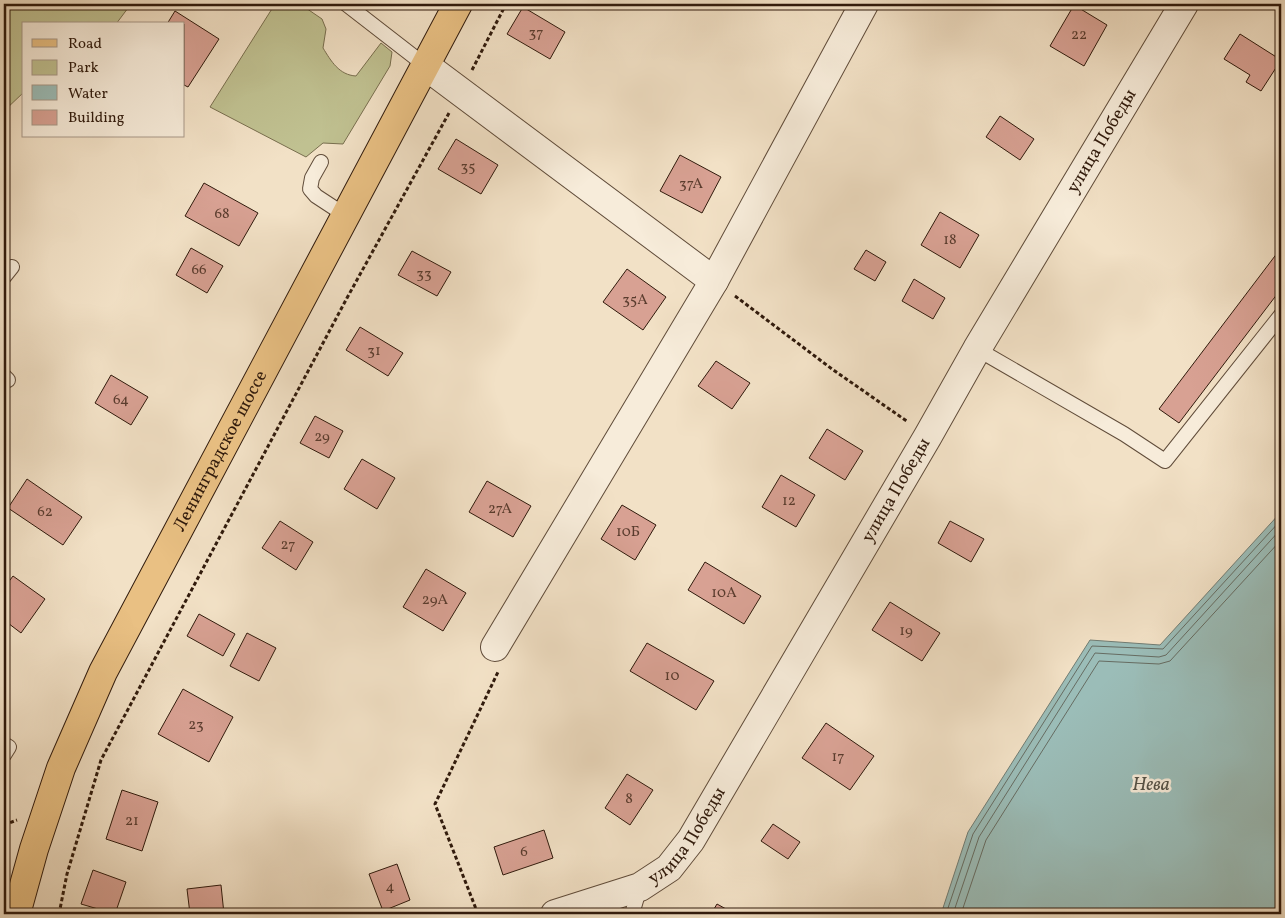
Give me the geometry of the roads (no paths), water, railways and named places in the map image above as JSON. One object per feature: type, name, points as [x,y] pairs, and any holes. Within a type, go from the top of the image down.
[{"type":"main road","name":"Ленинградское шоссе","points":[[16,914],[34,849],[61,768],[103,672],[458,4]]},
{"type":"street","points":[[495,647],[714,281],[864,4]]},
{"type":"street","name":"улица Победы","points":[[554,914],[640,887],[669,868],[690,840],[928,436],[977,349],[1184,4]]},
{"type":"street","points":[[426,66],[714,281]]},
{"type":"lane","points":[[346,4],[426,66]]},
{"type":"lane","points":[[321,162],[312,178],[310,189],[316,196],[345,215]]},
{"type":"lane","points":[[977,349],[1124,434],[1165,461],[1281,315]]},
{"type":"lane","points":[[4,744],[8,747],[4,755]]},
{"type":"lane","points":[[632,914],[640,887]]},
{"type":"water","name":"Нева","points":[[1281,512],[1281,914],[941,914],[968,832],[1090,640],[1160,645]]}]
